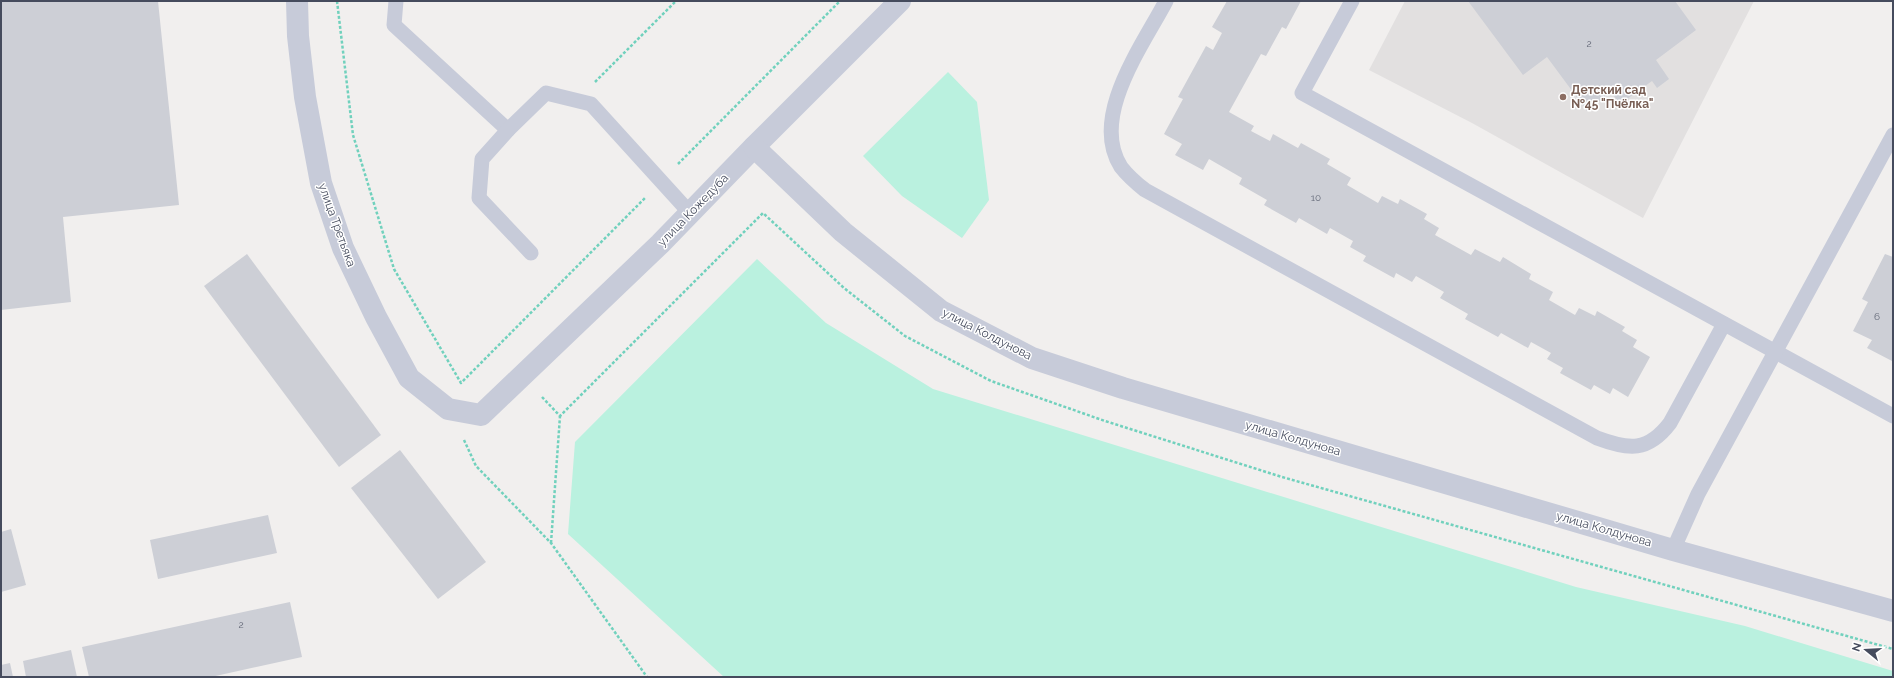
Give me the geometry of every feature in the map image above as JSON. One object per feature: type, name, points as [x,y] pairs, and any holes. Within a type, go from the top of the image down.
[{"type":"street","name":"улица Третьяка","points":[[297,1],[298,36],[304,82],[321,183],[343,248],[376,317],[409,378],[448,409],[480,415]]},
{"type":"street","name":"улица Кожедуба","points":[[480,415],[660,244],[754,146],[900,1]]},
{"type":"street","name":"улица Колдунова","points":[[754,146],[843,232],[941,311],[1032,358],[1123,388],[1672,550],[1893,611]]},
{"type":"lane","points":[[396,1],[394,25],[508,130]]},
{"type":"lane","points":[[1166,1],[1122,82],[1114,104],[1110,125],[1112,146],[1121,166],[1130,178],[1145,190],[1597,438],[1623,447],[1636,447],[1650,443],[1661,435],[1670,423],[1724,324]]},
{"type":"lane","points":[[1352,1],[1302,93],[1775,353],[1893,416]]},
{"type":"lane","points":[[531,253],[479,198],[482,159],[508,130],[546,93],[591,104],[690,213]]},
{"type":"lane","points":[[1672,550],[1696,500],[1893,136]]},
{"type":"path","points":[[337,1],[353,135],[394,269],[461,383],[494,350]]},
{"type":"path","points":[[576,100],[676,1]]},
{"type":"path","points":[[831,10],[840,1]]},
{"type":"path","points":[[551,543],[560,416],[763,213],[844,288],[905,336],[992,381],[1105,421],[1282,477],[1893,649]]},
{"type":"path","points":[[542,397],[560,416]]},
{"type":"path","points":[[448,409],[476,466],[551,543],[647,677]]},
{"type":"shaded area","name":"Детский сад №45 \"Пчёлка\"","points":[[1405,1],[1754,1],[1643,218],[1472,123],[1369,70]]},
{"type":"green space","points":[[948,72],[977,102],[989,200],[962,238],[902,196],[863,156]]},
{"type":"green space","points":[[757,259],[826,323],[933,389],[1576,587],[1745,626],[1893,671],[1893,677],[724,677],[568,534],[575,442]]},
{"type":"building","points":[[1,1],[158,1],[179,205],[63,217],[71,302],[1,310]]},
{"type":"building","points":[[1227,1],[1301,1],[1286,29],[1282,27],[1266,56],[1261,54],[1229,112],[1254,126],[1251,131],[1270,141],[1273,134],[1298,148],[1301,143],[1330,159],[1327,164],[1351,178],[1347,185],[1378,203],[1382,196],[1398,204],[1400,199],[1427,214],[1424,219],[1439,228],[1435,235],[1471,255],[1475,249],[1500,262],[1503,257],[1531,274],[1529,279],[1553,292],[1549,300],[1575,315],[1579,308],[1595,316],[1597,311],[1625,327],[1622,331],[1637,340],[1633,347],[1650,357],[1628,397],[1613,388],[1610,394],[1594,385],[1591,390],[1560,373],[1563,368],[1547,359],[1551,353],[1531,342],[1528,348],[1501,333],[1498,337],[1465,319],[1468,314],[1440,298],[1444,292],[1416,276],[1412,282],[1396,273],[1394,278],[1363,261],[1366,256],[1350,247],[1353,241],[1330,228],[1327,234],[1299,218],[1296,223],[1264,205],[1267,200],[1239,184],[1242,178],[1209,159],[1203,170],[1175,155],[1182,144],[1164,134],[1183,99],[1178,97],[1206,46],[1213,50],[1222,33],[1212,27]]},
{"type":"building","points":[[1468,1],[1675,1],[1696,30],[1656,60],[1669,79],[1657,88],[1652,81],[1620,104],[1611,92],[1587,111],[1547,57],[1523,75]]},
{"type":"building","points":[[247,254],[381,435],[339,467],[204,286]]},
{"type":"building","points":[[1885,254],[1893,257],[1892,361],[1867,348],[1872,340],[1853,331],[1868,302],[1862,299]]},
{"type":"building","points":[[400,450],[486,562],[438,599],[351,488]]},
{"type":"building","points":[[268,515],[277,553],[158,579],[150,540]]},
{"type":"building","points":[[11,529],[26,585],[1,592],[1,532]]},
{"type":"building","points":[[290,602],[302,657],[211,677],[89,677],[82,647]]},
{"type":"building","points":[[71,650],[77,677],[26,677],[23,661]]},
{"type":"building","points":[[10,663],[13,677],[1,677],[1,665]]},
{"type":"place","name":"Детский сад №45 \"Пчёлка\"","points":[[1563,97]]}]
